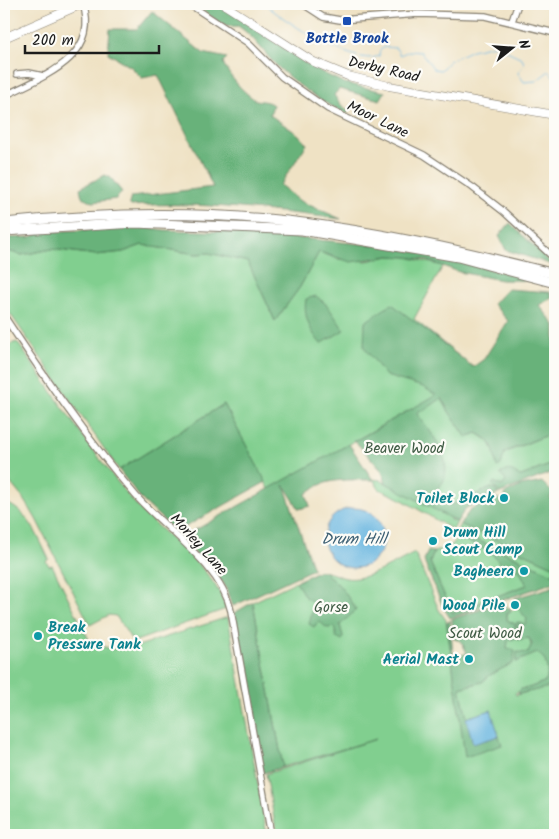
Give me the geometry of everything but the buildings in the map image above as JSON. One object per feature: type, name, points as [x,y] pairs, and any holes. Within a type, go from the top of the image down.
[{"type":"highway","points":[[4,223],[131,213],[289,221],[442,246],[555,274]]},
{"type":"highway","points":[[4,231],[135,223],[180,223],[302,230],[458,257],[555,282]]},
{"type":"main road","points":[[4,38],[82,4]]},
{"type":"main road","name":"Derby Road","points":[[223,4],[314,62],[348,76],[389,86],[555,115]]},
{"type":"street","points":[[4,96],[66,63],[77,51],[88,26],[88,18],[82,4]]},
{"type":"street","name":"Moor Lane","points":[[188,4],[248,43],[282,77],[328,109],[424,155],[472,187],[503,211],[555,259]]},
{"type":"street","points":[[303,4],[323,16],[340,20],[434,14],[485,16],[512,21],[555,33]]},
{"type":"street","points":[[512,21],[518,4]]},
{"type":"street","points":[[17,74],[29,73],[43,76]]},
{"type":"street","name":"Morley Lane","points":[[4,316],[75,420],[137,496],[195,554],[224,592],[231,612],[271,835]]},
{"type":"green space","points":[[193,4],[220,4],[313,68],[344,83],[385,92],[380,100],[339,89],[334,95],[341,105],[349,111],[347,114],[338,110],[311,94],[286,75],[249,35],[238,26],[226,25]]},
{"type":"green space","points":[[152,11],[203,53],[227,58],[223,62],[225,67],[240,87],[254,99],[273,105],[270,115],[299,135],[307,144],[280,185],[300,201],[341,219],[209,206],[131,206],[129,204],[131,197],[213,187],[158,75],[142,78],[131,67],[108,53],[110,29],[137,29]]},
{"type":"green space","points":[[105,175],[111,178],[122,192],[116,199],[93,202],[82,197],[80,188]]},
{"type":"green space","points":[[510,223],[553,265],[506,250],[499,236]]},
{"type":"green space","points":[[144,227],[164,230],[234,232],[383,246],[448,258],[537,281],[501,280],[459,272],[426,260],[407,257],[389,256],[351,262],[319,252],[300,287],[275,321],[248,262],[209,253],[196,254],[142,245],[123,252],[96,255],[52,249],[22,255],[4,250],[4,238],[31,237],[42,232]]},
{"type":"green space","points":[[142,245],[196,254],[209,253],[248,262],[275,321],[300,287],[319,252],[338,259],[367,261],[389,256],[407,257],[443,266],[414,319],[477,371],[442,398],[447,408],[467,437],[477,433],[489,441],[497,456],[547,435],[555,455],[555,463],[521,476],[504,477],[507,481],[502,486],[494,482],[500,493],[498,494],[495,489],[491,488],[451,505],[450,520],[457,522],[453,530],[399,498],[379,489],[373,479],[380,480],[401,491],[417,414],[413,408],[269,489],[224,404],[119,470],[4,305],[4,250],[22,255],[52,249],[96,255],[123,252]]},
{"type":"green space","name":"Beaver Wood","points":[[507,289],[550,292],[552,298],[539,305],[555,325],[555,455],[547,435],[505,452],[501,465],[497,467],[494,451],[490,443],[477,433],[466,437],[450,414],[442,398],[422,412],[420,410],[417,414],[434,437],[443,455],[445,464],[446,473],[443,482],[432,493],[451,505],[491,488],[495,489],[498,494],[466,508],[457,522],[386,483],[382,471],[355,441],[436,395],[423,387],[386,376],[364,347],[365,322],[392,304],[473,367],[484,359],[508,321],[493,304]]},
{"type":"green space","points":[[316,296],[327,305],[344,330],[321,344],[311,329],[305,305],[306,299]]},
{"type":"green space","points":[[17,342],[88,443],[133,501],[210,577],[226,609],[133,642],[116,616],[109,615],[90,625],[26,502],[8,480],[4,479],[4,346]]},
{"type":"green space","points":[[224,404],[266,482],[176,532],[142,500],[119,470]]},
{"type":"green space","points":[[349,444],[373,480],[346,480],[321,485],[306,494],[310,506],[299,509],[284,485],[313,569],[233,606],[224,584],[181,538]]},
{"type":"green space","points":[[555,463],[555,471],[500,493],[492,484],[494,482],[502,486],[506,481],[500,474],[509,470],[521,476]]},
{"type":"green space","points":[[542,482],[553,493],[550,498],[555,503],[555,567],[460,524],[471,509],[498,498],[501,503],[506,500],[504,494],[521,486]]},
{"type":"green space","points":[[4,502],[20,512],[32,526],[49,559],[46,561],[49,566],[52,565],[91,644],[114,649],[135,647],[228,617],[267,835],[4,835]]},
{"type":"green space","points":[[460,524],[555,567],[555,575],[457,531]]},
{"type":"green space","points":[[457,531],[555,575],[555,582],[450,618],[443,607],[425,564],[424,560],[428,551],[434,552],[430,562],[452,613],[527,585],[518,568],[506,569],[490,552],[458,537]]},
{"type":"green space","points":[[458,537],[490,552],[507,569],[518,568],[527,585],[451,613],[430,562],[434,552],[452,545]]},
{"type":"green space","points":[[415,553],[439,610],[446,620],[466,757],[491,710],[466,718],[460,688],[482,682],[490,675],[513,663],[507,649],[508,640],[516,638],[515,624],[507,620],[507,613],[518,608],[527,619],[526,624],[517,622],[519,639],[529,638],[532,649],[516,662],[537,652],[543,658],[546,665],[547,681],[515,693],[516,695],[555,685],[555,835],[277,835],[266,774],[376,739],[283,767],[253,602],[318,571],[346,578],[362,577]]},
{"type":"green space","name":"Gorse","points":[[318,571],[326,571],[327,575],[335,581],[356,610],[340,625],[343,636],[342,640],[336,637],[335,627],[327,628],[319,621],[314,627],[309,624],[314,603],[305,597],[296,582]]},
{"type":"green space","name":"Scout Wood","points":[[555,586],[555,686],[518,694],[521,689],[546,681],[547,673],[545,661],[537,653],[516,662],[517,652],[528,653],[532,644],[529,638],[518,640],[517,622],[525,624],[527,619],[518,608],[515,598]]},
{"type":"green space","points":[[253,602],[283,767],[263,773],[234,613]]},
{"type":"green space","name":"Scout Wood","points":[[504,602],[506,607],[512,609],[507,613],[507,620],[515,624],[516,638],[508,641],[507,649],[515,650],[513,663],[490,675],[482,682],[460,688],[473,743],[499,736],[502,745],[465,757],[447,623],[450,620],[453,653],[459,656],[467,653],[461,641],[454,639],[452,619]]},
{"type":"water","name":"Drum Hill","points":[[354,508],[371,513],[379,521],[384,538],[379,555],[371,563],[354,568],[337,563],[329,555],[324,538],[329,521],[337,513]]},
{"type":"water","points":[[491,710],[499,736],[473,744],[466,718]]},
{"type":"waterway","name":"Bottle Brook","points":[[265,4],[303,31],[337,49],[354,55],[368,58],[379,56],[380,50],[385,47],[396,48],[400,55],[409,51],[421,52],[434,69],[441,70],[449,61],[472,50],[494,45],[522,58],[524,64],[518,73],[524,82],[536,81],[549,71],[555,78]]},
{"type":"place","name":"Bottle Brook","points":[[347,21]]},
{"type":"place","name":"Toilet Block","points":[[504,498]]},
{"type":"place","name":"Drum Hill Scout Camp","points":[[433,541]]},
{"type":"place","name":"Bagheera","points":[[524,571]]},
{"type":"place","name":"Wood Pile","points":[[515,605]]},
{"type":"place","name":"Break Pressure Tank","points":[[38,636]]},
{"type":"place","name":"Aerial Mast","points":[[469,659]]}]
